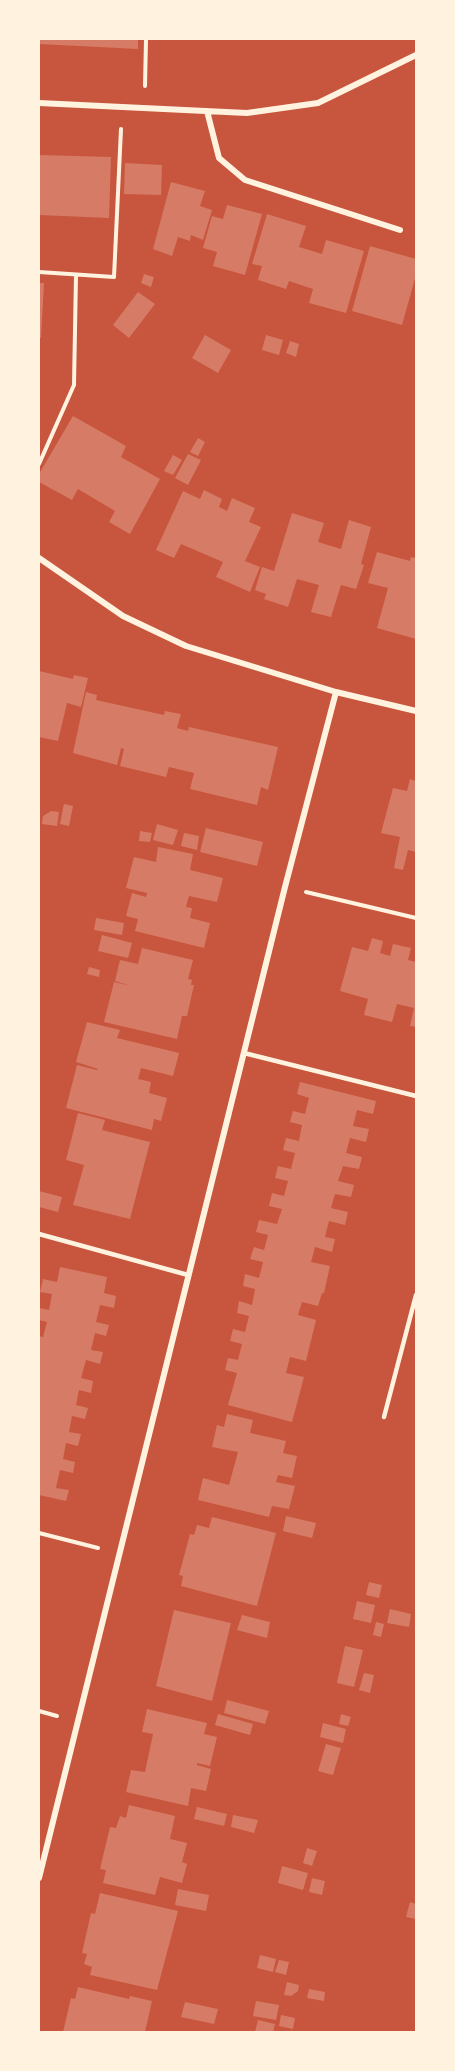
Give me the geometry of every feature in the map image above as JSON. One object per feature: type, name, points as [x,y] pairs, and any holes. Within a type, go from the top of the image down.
[{"type":"street","points":[[39,103],[247,112],[318,103],[416,55]]},
{"type":"street","points":[[207,111],[219,158],[245,180],[400,230]]},
{"type":"street","points":[[39,558],[123,616],[186,646],[336,692],[416,711]]},
{"type":"street","points":[[39,1878],[285,887],[336,692]]},
{"type":"lane","points":[[244,1053],[416,1096]]},
{"type":"lane","points":[[39,1234],[188,1275]]},
{"type":"lane","points":[[384,1417],[416,1295]]},
{"type":"path","points":[[145,108],[146,39]]},
{"type":"path","points":[[39,272],[114,277],[122,107]]},
{"type":"path","points":[[39,464],[74,385],[76,275]]},
{"type":"path","points":[[285,887],[416,918]]},
{"type":"path","points":[[39,1533],[119,1553]]},
{"type":"building","points":[[39,39],[138,39],[138,49],[39,44]]},
{"type":"building","points":[[39,155],[111,157],[109,218],[39,215]]},
{"type":"building","points":[[125,163],[162,165],[161,195],[124,194]]},
{"type":"building","points":[[171,182],[205,191],[200,206],[212,210],[203,240],[191,235],[190,241],[178,237],[172,256],[153,249]]},
{"type":"building","points":[[227,205],[262,214],[245,275],[213,266],[217,252],[203,248],[212,216],[223,219]]},
{"type":"building","points":[[267,214],[306,226],[299,247],[322,254],[326,240],[364,251],[346,313],[309,303],[313,289],[289,281],[286,289],[258,280],[262,266],[252,264]]},
{"type":"building","points":[[370,246],[416,259],[416,275],[402,325],[352,311]]},
{"type":"building","points":[[144,274],[154,277],[151,287],[141,283]]},
{"type":"building","points":[[39,283],[44,283],[41,338],[39,338]]},
{"type":"building","points":[[138,292],[155,304],[129,338],[113,325]]},
{"type":"building","points":[[205,335],[231,350],[218,373],[192,358]]},
{"type":"building","points":[[266,335],[283,340],[279,355],[262,350]]},
{"type":"building","points":[[290,341],[299,344],[296,357],[286,353]]},
{"type":"building","points":[[73,416],[126,446],[121,457],[160,479],[130,534],[109,522],[115,511],[78,489],[72,500],[39,482],[39,474]]},
{"type":"building","points":[[198,438],[205,442],[198,456],[190,452]]},
{"type":"building","points":[[188,454],[201,460],[188,485],[175,478]]},
{"type":"building","points":[[173,455],[182,460],[173,475],[164,471]]},
{"type":"building","points":[[204,490],[222,499],[219,507],[227,511],[232,498],[255,508],[249,522],[261,527],[245,561],[260,567],[250,592],[216,577],[223,562],[181,544],[174,558],[156,550],[183,491],[200,499]]},
{"type":"building","points":[[292,513],[324,523],[318,542],[341,549],[349,520],[371,527],[361,564],[364,565],[356,589],[341,585],[331,617],[311,612],[319,585],[297,579],[288,607],[264,599],[266,594],[255,590],[262,567],[274,571]]},
{"type":"building","points":[[377,552],[410,561],[411,557],[416,558],[416,639],[377,628],[388,588],[368,583]]},
{"type":"building","points":[[39,671],[73,679],[74,675],[88,678],[81,707],[67,703],[58,741],[39,737]]},
{"type":"building","points":[[86,692],[97,695],[96,700],[164,715],[165,711],[181,714],[177,728],[188,731],[189,727],[278,747],[268,790],[261,787],[257,805],[190,789],[194,773],[169,767],[166,777],[120,766],[124,749],[121,748],[117,765],[73,753]]},
{"type":"building","points":[[410,779],[416,781],[416,852],[408,850],[403,870],[394,868],[400,837],[381,833],[393,788],[407,791]]},
{"type":"building","points":[[64,804],[73,806],[69,826],[60,824]]},
{"type":"building","points":[[51,811],[59,812],[57,826],[42,824],[43,816]]},
{"type":"building","points":[[157,824],[178,830],[173,845],[153,840]]},
{"type":"building","points":[[206,828],[263,842],[257,866],[200,852]]},
{"type":"building","points":[[140,831],[152,833],[150,842],[139,841]]},
{"type":"building","points":[[184,833],[199,836],[197,850],[181,846]]},
{"type":"building","points":[[158,847],[193,854],[190,870],[223,878],[217,902],[189,896],[187,903],[186,907],[192,908],[190,918],[210,923],[204,948],[135,931],[138,919],[126,916],[132,893],[146,897],[147,893],[126,888],[134,857],[156,862]]},
{"type":"building","points":[[96,918],[124,923],[122,935],[94,930]]},
{"type":"building","points":[[102,935],[132,943],[128,958],[98,951]]},
{"type":"building","points":[[372,938],[383,941],[380,953],[390,956],[393,944],[411,948],[408,960],[416,962],[416,1027],[410,1026],[414,1008],[397,1004],[392,1022],[364,1015],[368,999],[340,991],[352,947],[368,951]]},
{"type":"building","points":[[142,948],[193,960],[188,979],[192,980],[191,985],[194,985],[187,1016],[182,1016],[177,1039],[104,1022],[114,982],[131,986],[115,981],[120,960],[138,964]]},
{"type":"building","points":[[89,967],[100,970],[99,977],[87,974]]},
{"type":"building","points":[[87,1022],[120,1030],[117,1038],[179,1053],[173,1076],[141,1068],[138,1079],[151,1082],[149,1093],[167,1098],[161,1121],[154,1119],[152,1130],[66,1108],[77,1065],[98,1069],[76,1062]]},
{"type":"building","points":[[300,1082],[376,1101],[373,1114],[357,1110],[353,1126],[369,1129],[366,1142],[350,1138],[346,1153],[362,1157],[359,1169],[343,1166],[338,1181],[354,1185],[351,1197],[335,1194],[331,1208],[348,1212],[345,1225],[329,1221],[325,1237],[335,1239],[332,1252],[315,1247],[311,1262],[330,1266],[324,1293],[322,1293],[318,1306],[302,1302],[298,1315],[316,1320],[306,1361],[290,1357],[286,1373],[304,1377],[292,1422],[228,1405],[237,1373],[225,1370],[228,1358],[238,1360],[242,1344],[230,1341],[233,1329],[245,1332],[249,1316],[237,1313],[239,1301],[252,1305],[255,1289],[243,1286],[245,1274],[259,1278],[263,1262],[250,1259],[254,1247],[264,1250],[268,1235],[256,1232],[259,1220],[277,1224],[282,1209],[269,1206],[272,1193],[284,1196],[288,1181],[275,1178],[278,1166],[291,1169],[295,1153],[283,1150],[286,1138],[299,1141],[302,1125],[290,1122],[293,1111],[305,1114],[309,1098],[297,1094]]},
{"type":"building","points":[[78,1113],[105,1120],[102,1130],[150,1142],[130,1219],[73,1205],[84,1165],[66,1160]]},
{"type":"building","points":[[39,1191],[62,1197],[58,1212],[39,1207]]},
{"type":"building","points":[[60,1267],[107,1277],[104,1293],[116,1296],[114,1308],[100,1305],[96,1322],[109,1325],[106,1336],[95,1333],[91,1350],[103,1352],[100,1364],[86,1360],[81,1378],[93,1381],[91,1393],[79,1390],[76,1405],[88,1408],[85,1419],[72,1416],[69,1432],[81,1434],[78,1446],[66,1443],[63,1459],[75,1462],[73,1473],[60,1470],[56,1488],[69,1490],[66,1501],[39,1495],[39,1336],[43,1337],[47,1322],[39,1320],[39,1308],[49,1310],[52,1294],[40,1292],[43,1279],[57,1282]]},
{"type":"building","points":[[227,1414],[253,1420],[250,1433],[286,1441],[283,1453],[297,1456],[292,1478],[278,1475],[276,1482],[295,1486],[289,1509],[272,1506],[269,1517],[198,1500],[203,1478],[229,1485],[238,1452],[212,1447],[217,1425],[224,1427]]},
{"type":"building","points":[[286,1516],[316,1523],[312,1538],[283,1531]]},
{"type":"building","points":[[212,1517],[276,1533],[257,1606],[181,1586],[183,1576],[179,1575],[190,1534],[194,1535],[197,1525],[209,1528]]},
{"type":"building","points":[[369,1582],[382,1585],[379,1598],[366,1595]]},
{"type":"building","points":[[357,1601],[375,1605],[371,1623],[353,1619]]},
{"type":"building","points":[[390,1609],[411,1614],[409,1627],[387,1623]]},
{"type":"building","points":[[174,1610],[231,1623],[212,1701],[156,1686]]},
{"type":"building","points":[[242,1615],[270,1622],[267,1638],[237,1630]]},
{"type":"building","points":[[376,1622],[384,1624],[381,1637],[373,1635]]},
{"type":"building","points":[[345,1646],[363,1650],[354,1687],[337,1683]]},
{"type":"building","points":[[364,1673],[374,1675],[370,1693],[359,1690]]},
{"type":"building","points":[[227,1700],[269,1711],[265,1724],[224,1713]]},
{"type":"building","points":[[147,1709],[207,1723],[204,1734],[217,1737],[210,1766],[197,1763],[197,1765],[211,1769],[206,1791],[191,1788],[188,1806],[126,1792],[131,1770],[145,1772],[153,1734],[142,1732]]},
{"type":"building","points":[[218,1714],[253,1724],[250,1735],[215,1725]]},
{"type":"building","points":[[341,1714],[351,1717],[348,1726],[339,1724]]},
{"type":"building","points":[[323,1723],[346,1729],[343,1743],[320,1737]]},
{"type":"building","points":[[326,1744],[341,1748],[333,1775],[318,1771]]},
{"type":"building","points":[[129,1805],[175,1816],[170,1839],[187,1843],[182,1862],[187,1864],[182,1883],[160,1877],[155,1895],[103,1883],[106,1870],[100,1869],[110,1827],[116,1828],[120,1816],[126,1818]]},
{"type":"building","points":[[197,1807],[227,1814],[224,1826],[194,1819]]},
{"type":"building","points":[[233,1815],[258,1820],[254,1833],[231,1827]]},
{"type":"building","points":[[307,1848],[317,1851],[312,1866],[303,1863]]},
{"type":"building","points":[[282,1866],[308,1873],[303,1890],[278,1883]]},
{"type":"building","points":[[312,1878],[325,1881],[322,1895],[309,1892]]},
{"type":"building","points":[[178,1889],[209,1895],[206,1911],[175,1905]]},
{"type":"building","points":[[100,1893],[178,1911],[157,1990],[90,1975],[92,1967],[84,1964],[87,1954],[82,1953],[91,1913],[95,1914]]},
{"type":"building","points":[[410,1902],[416,1904],[416,1919],[406,1917]]},
{"type":"building","points":[[260,1955],[276,1959],[273,1972],[257,1968]]},
{"type":"building","points":[[279,1960],[289,1962],[286,1975],[275,1972]]},
{"type":"building","points":[[287,1982],[299,1985],[298,1991],[291,1996],[284,1995]]},
{"type":"building","points":[[78,1987],[129,1999],[130,1996],[152,2001],[145,2032],[63,2032],[71,1998],[75,1999]]},
{"type":"building","points":[[309,1989],[325,1992],[324,2001],[307,1998]]},
{"type":"building","points":[[256,2001],[279,2005],[276,2020],[253,2016]]},
{"type":"building","points":[[185,2002],[218,2009],[214,2024],[181,2017]]},
{"type":"building","points":[[281,2015],[295,2018],[293,2029],[279,2026]]},
{"type":"building","points":[[258,2020],[275,2024],[273,2032],[255,2032]]}]
